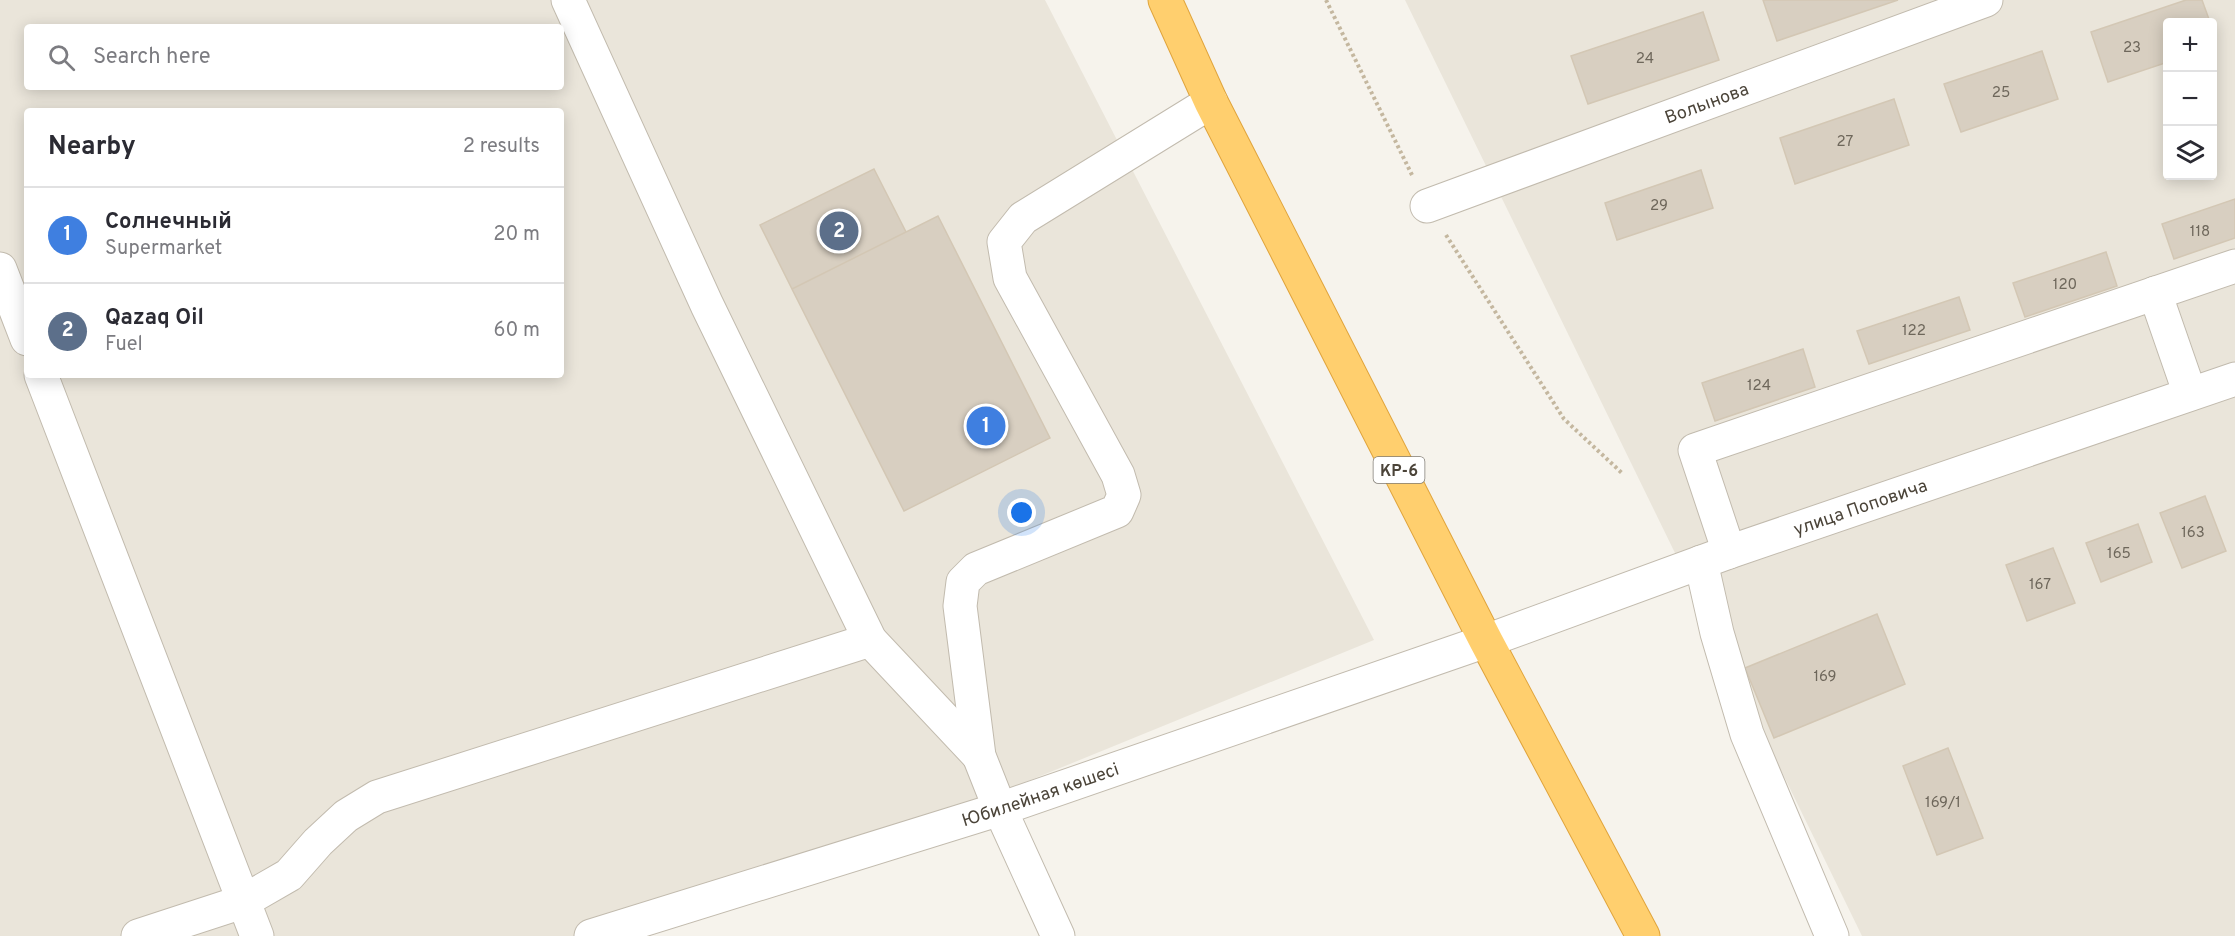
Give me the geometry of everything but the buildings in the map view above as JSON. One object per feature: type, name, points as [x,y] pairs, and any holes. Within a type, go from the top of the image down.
[{"type":"highway","name":"KP-6","points":[[1165,0],[1211,102],[1486,641],[1643,936]]},
{"type":"street","points":[[568,0],[707,305],[870,640],[979,756]]},
{"type":"street","name":"Волынова","points":[[1427,206],[1986,0]]},
{"type":"street","points":[[1058,936],[1000,809],[979,756],[960,606],[963,582],[976,569],[1117,511],[1124,495],[1118,474],[1010,278],[1004,242],[1023,218],[1211,102]]},
{"type":"street","points":[[1832,936],[1747,734],[1717,633],[1715,557],[1695,450],[2235,266]]},
{"type":"street","points":[[0,272],[24,332]]},
{"type":"street","points":[[2155,293],[2190,394]]},
{"type":"street","points":[[42,378],[257,936]]},
{"type":"street","name":"улица Поповича","points":[[1486,641],[1715,557],[2235,379]]},
{"type":"street","points":[[138,936],[242,902],[289,875],[318,842],[346,816],[377,796],[870,640]]},
{"type":"street","name":"Юбилейная көшесі","points":[[591,936],[1000,809],[1486,641]]},
{"type":"path","points":[[1326,0],[1427,206],[1564,419],[1623,474]]},
{"type":"shaded area","points":[[0,0],[1045,0],[1374,640],[648,936],[0,936]]},
{"type":"shaded area","points":[[1405,0],[2235,0],[2235,936],[1862,936]]},
{"type":"place","name":"Qazaq Oil","points":[[839,231]]},
{"type":"place","name":"Солнечный","points":[[986,426]]}]
